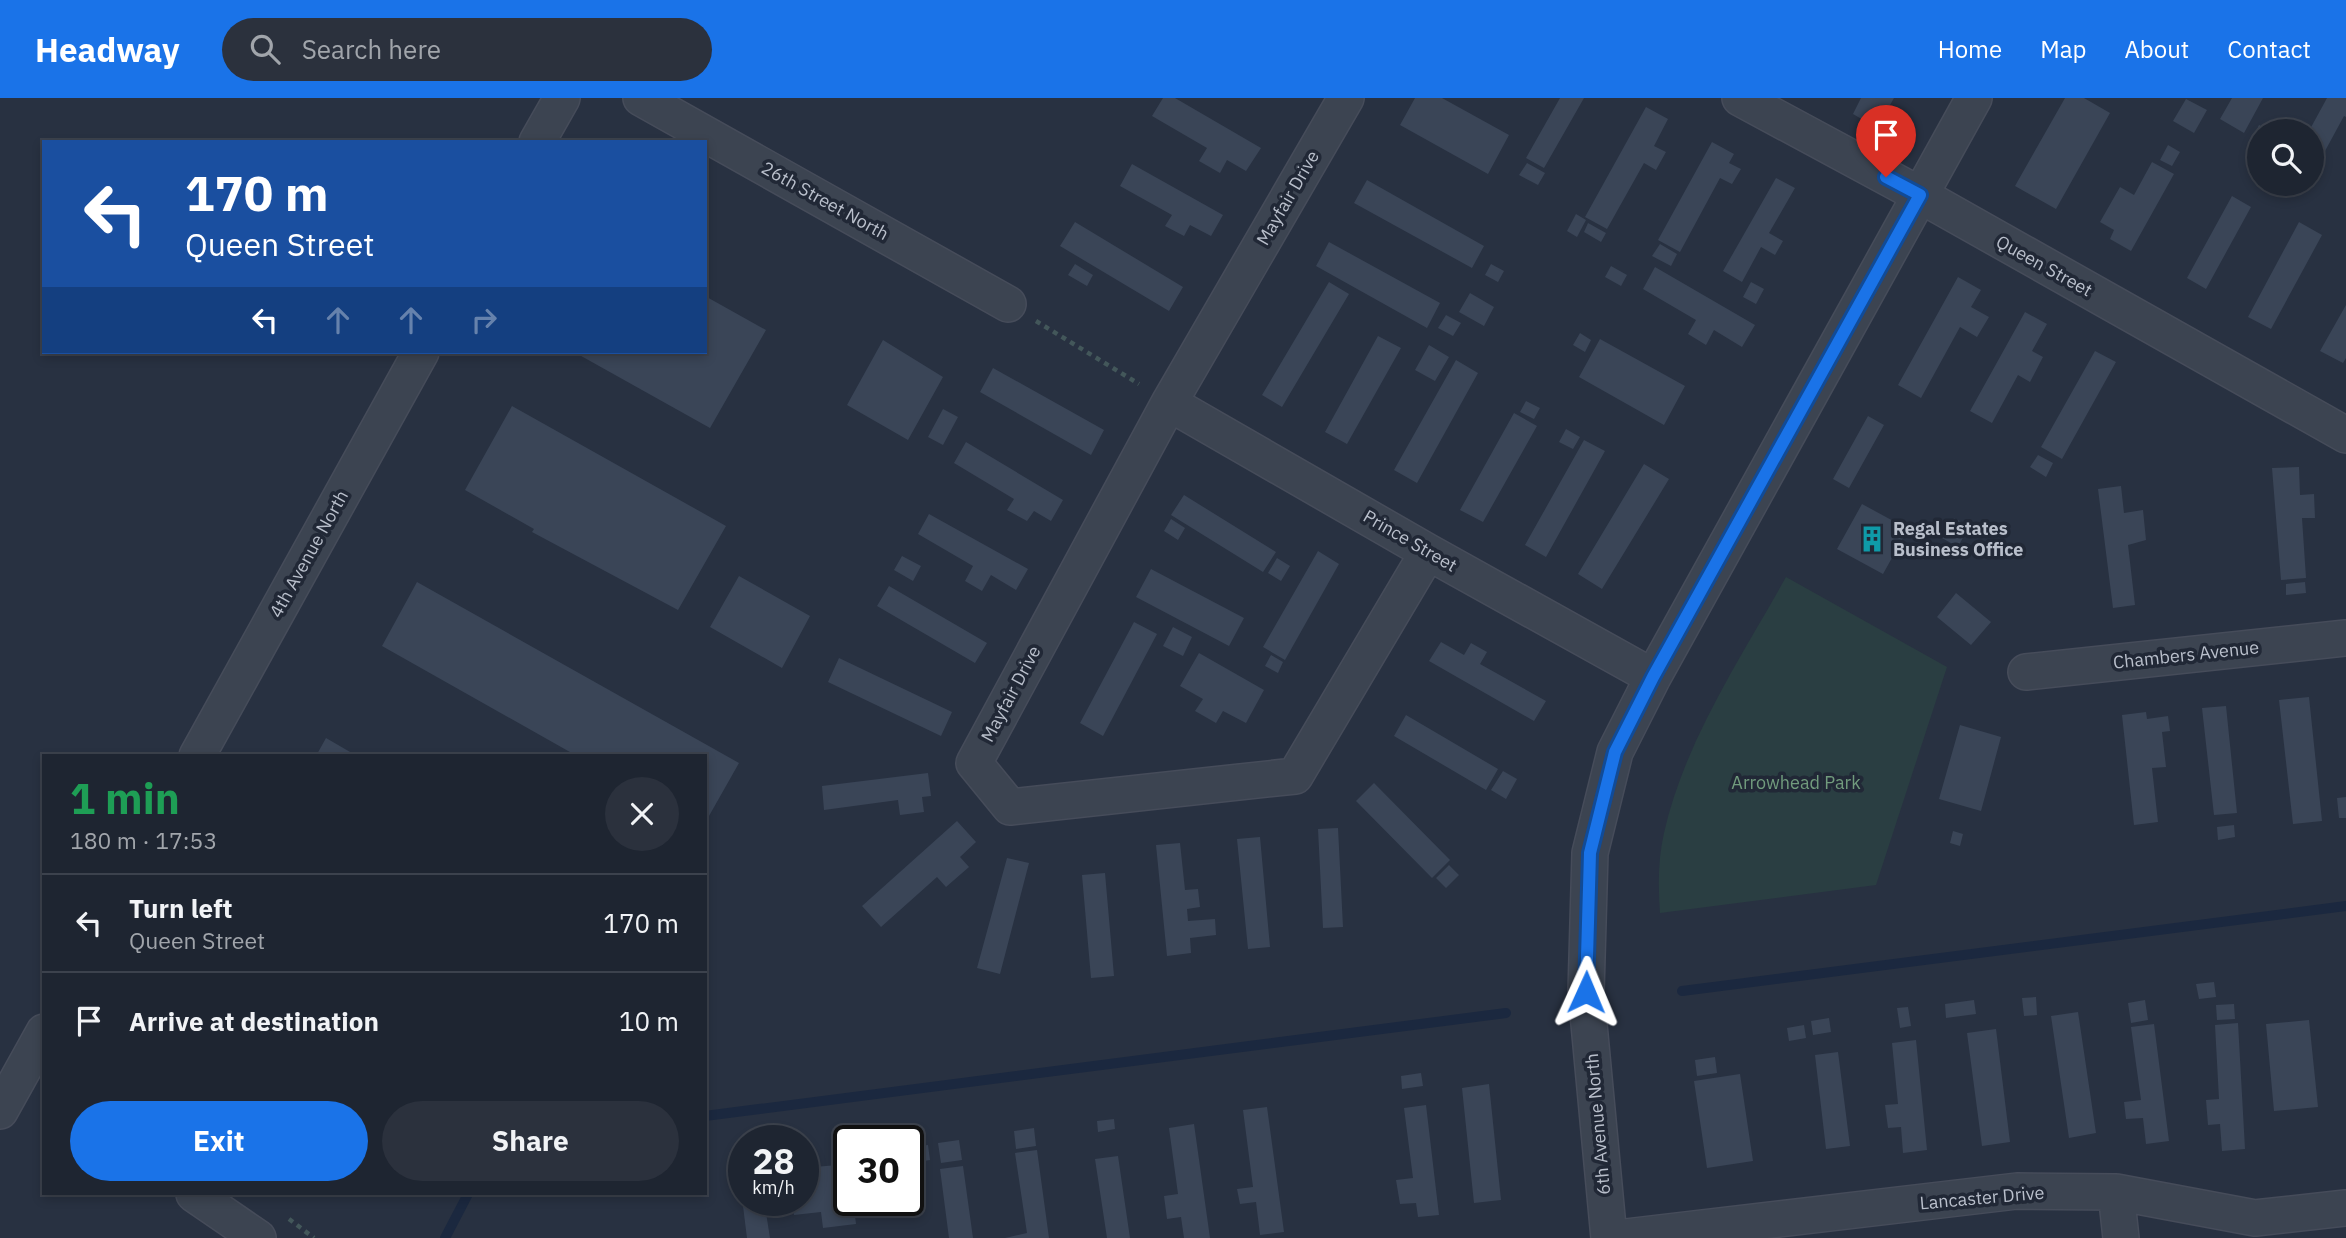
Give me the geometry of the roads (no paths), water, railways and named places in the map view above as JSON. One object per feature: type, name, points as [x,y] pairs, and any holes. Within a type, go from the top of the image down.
[{"type":"street","points":[[538,140],[562,98]]},
{"type":"street","name":"26th Street North","points":[[641,98],[1008,304]]},
{"type":"street","name":"Mayfair Drive","points":[[1346,98],[1169,403],[974,763],[1010,807],[1295,776],[1428,552]]},
{"type":"street","name":"Queen Street","points":[[1740,98],[1920,195],[2346,435]]},
{"type":"street","name":"6th Avenue North","points":[[1608,1238],[1586,992],[1590,853],[1615,752],[1653,677],[1974,98]]},
{"type":"street","name":"4th Avenue North","points":[[198,754],[420,354]]},
{"type":"street","name":"Prince Street","points":[[1169,403],[1653,677]]},
{"type":"street","name":"Chambers Avenue","points":[[2026,672],[2346,638]]},
{"type":"street","points":[[0,1111],[42,1036]]},
{"type":"street","name":"Lancaster Drive","points":[[1617,1238],[2017,1191],[2116,1192],[2255,1219],[2346,1208]]},
{"type":"street","points":[[2116,1192],[2121,1238]]},
{"type":"street","points":[[195,1195],[258,1238]]},
{"type":"waterway","points":[[1682,991],[2346,906]]},
{"type":"waterway","points":[[707,1116],[1506,1013]]},
{"type":"waterway","points":[[445,1238],[467,1195]]},
{"type":"place","name":"Regal Estates Business Office","points":[[1872,539]]},
{"type":"park label","name":"Arrowhead Park","points":[[1796,783]]}]
